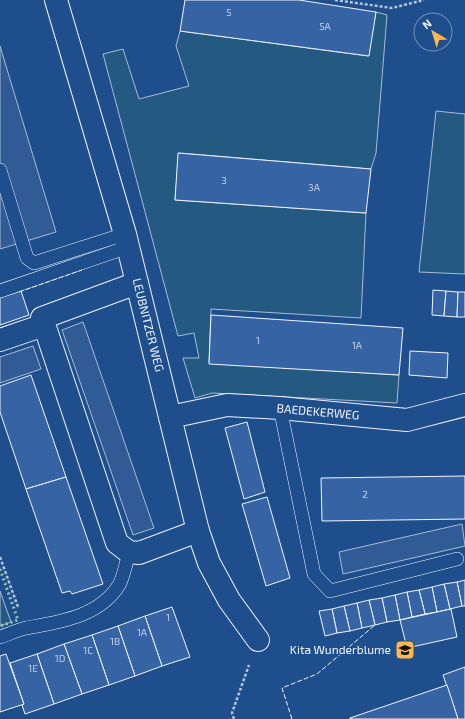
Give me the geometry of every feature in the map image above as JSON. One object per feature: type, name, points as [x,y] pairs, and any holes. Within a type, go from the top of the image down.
[{"type":"street","name":"LEUBNITZER WEG","points":[[56,0],[127,240],[198,531],[209,563],[229,600],[258,640]]},
{"type":"street","points":[[137,283],[42,318],[117,543],[129,552],[139,553],[198,531]]},
{"type":"street","points":[[0,340],[44,325]]},
{"type":"street","name":"BAEDEKERWEG","points":[[170,417],[227,405],[280,408],[407,420],[465,405]]},
{"type":"lane","points":[[0,170],[27,258],[34,263],[127,240]]},
{"type":"lane","points":[[0,291],[127,240]]},
{"type":"lane","points":[[280,408],[314,574],[330,591],[457,559]]},
{"type":"lane","points":[[0,636],[26,628],[50,625],[75,617],[93,608],[108,597],[118,585],[129,552]]},
{"type":"path","points":[[335,0],[392,8],[424,0]]},
{"type":"path","points":[[0,557],[26,628]]},
{"type":"path","points":[[234,719],[232,713],[258,640]]},
{"type":"shaded area","points":[[376,12],[387,15],[376,153],[371,169],[179,153],[175,200],[366,213],[361,318],[211,309],[209,363],[399,375],[397,403],[212,393],[195,398],[183,358],[199,358],[194,333],[178,336],[103,54],[123,49],[139,99],[189,86],[176,46],[180,31],[368,56]]},
{"type":"shaded area","points":[[0,46],[56,232],[0,249]]},
{"type":"shaded area","points":[[436,111],[465,114],[465,274],[419,272]]},
{"type":"shaded area","points":[[83,322],[154,528],[133,535],[62,330]]},
{"type":"shaded area","points":[[33,346],[41,369],[0,383],[0,357]]},
{"type":"shaded area","points":[[462,524],[465,546],[343,574],[339,552]]},
{"type":"shaded area","points":[[0,591],[11,622],[0,626]]},
{"type":"building","points":[[185,0],[299,0],[376,12],[369,56],[180,31]]},
{"type":"building","points":[[178,153],[371,169],[366,213],[175,200]]},
{"type":"building","points":[[433,290],[446,291],[444,316],[432,315]]},
{"type":"building","points":[[21,291],[29,315],[0,325],[0,298]]},
{"type":"building","points":[[446,291],[458,292],[457,317],[444,316]]},
{"type":"building","points":[[458,292],[465,292],[465,317],[457,317]]},
{"type":"building","points":[[211,315],[403,328],[399,375],[209,364]]},
{"type":"building","points":[[410,351],[448,353],[447,378],[409,375]]},
{"type":"building","points":[[31,375],[66,477],[26,489],[0,412],[0,386]]},
{"type":"building","points":[[247,422],[265,492],[244,499],[225,428]]},
{"type":"building","points":[[465,476],[465,519],[322,521],[321,478]]},
{"type":"building","points":[[66,477],[103,584],[72,594],[70,591],[62,593],[26,489]]},
{"type":"building","points":[[267,497],[290,578],[266,586],[242,504]]},
{"type":"building","points":[[465,580],[465,606],[462,606],[457,582]]},
{"type":"building","points":[[457,582],[462,606],[450,609],[444,584]]},
{"type":"building","points":[[444,584],[450,609],[437,612],[432,587]]},
{"type":"building","points":[[432,587],[437,612],[425,614],[419,590]]},
{"type":"building","points":[[419,590],[425,614],[412,617],[407,592]]},
{"type":"building","points":[[407,592],[412,617],[400,620],[395,595]]},
{"type":"building","points":[[395,595],[400,620],[387,622],[382,598]]},
{"type":"building","points":[[382,598],[387,622],[375,625],[369,600]]},
{"type":"building","points":[[369,600],[375,625],[362,628],[357,603]]},
{"type":"building","points":[[357,603],[362,628],[350,631],[344,606]]},
{"type":"building","points":[[344,606],[350,631],[337,633],[332,609]]},
{"type":"building","points":[[172,607],[190,657],[162,666],[145,616]]},
{"type":"building","points":[[332,609],[337,633],[325,636],[319,611]]},
{"type":"building","points":[[451,609],[457,637],[407,648],[400,620]]},
{"type":"building","points":[[145,616],[162,666],[135,676],[118,626]]},
{"type":"building","points":[[118,626],[135,676],[109,685],[92,635]]},
{"type":"building","points":[[92,635],[109,685],[82,694],[64,644]]},
{"type":"building","points":[[64,644],[82,694],[54,704],[37,654]]},
{"type":"building","points":[[6,654],[24,704],[0,712],[0,656]]},
{"type":"building","points":[[37,654],[54,704],[25,714],[22,705],[24,704],[10,663]]},
{"type":"building","points":[[465,667],[465,719],[458,719],[443,675]]},
{"type":"building","points":[[447,685],[458,719],[350,719],[350,718]]},
{"type":"hedge","points":[[0,569],[18,620],[0,626]]},
{"type":"fence","points":[[19,292],[82,270]]},
{"type":"fence","points":[[292,719],[282,688],[317,674],[375,625]]},
{"type":"place","name":"Kita Wunderblume","points":[[405,650]]}]
